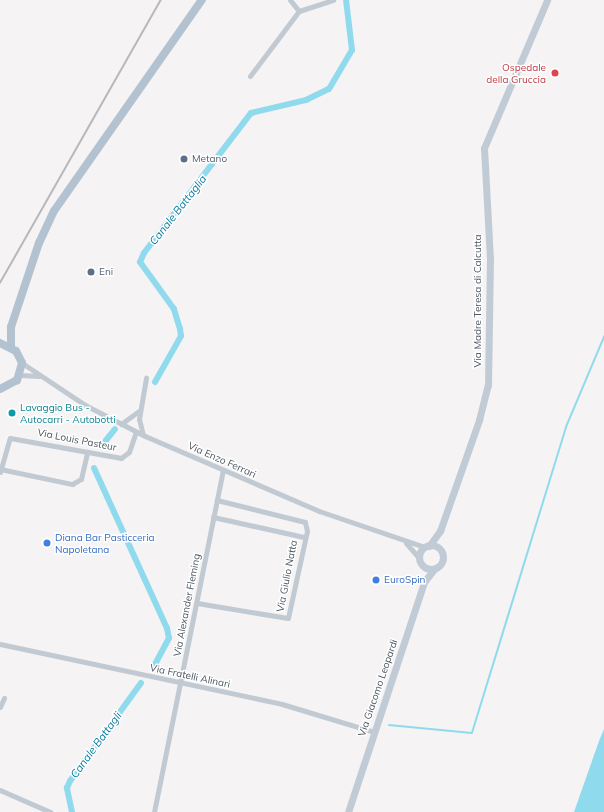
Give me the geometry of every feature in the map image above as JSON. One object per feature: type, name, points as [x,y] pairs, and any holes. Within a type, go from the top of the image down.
[{"type":"main road","points":[[11,346],[0,342],[11,327],[39,243],[54,211],[202,0]]},
{"type":"main road","points":[[0,391],[13,384],[20,375],[22,363],[11,346],[11,327]]},
{"type":"street","points":[[290,0],[300,12]]},
{"type":"street","points":[[250,76],[300,12],[333,0]]},
{"type":"street","name":"Via Madre Teresa di Calcutta","points":[[488,385],[490,259],[484,148],[547,0]]},
{"type":"street","name":"Via Enzo Ferrari","points":[[22,363],[40,376],[136,432],[223,471],[406,542],[427,547]]},
{"type":"street","points":[[20,375],[40,376]]},
{"type":"street","points":[[143,435],[140,410],[146,378]]},
{"type":"street","name":"Via Giacomo Leopardi","points":[[348,812],[424,582],[434,569],[442,562],[439,549],[440,531],[479,420],[488,385]]},
{"type":"street","points":[[121,424],[140,410]]},
{"type":"street","name":"Via Louis Pasteur","points":[[0,470],[10,438],[87,452],[125,456],[136,432]]},
{"type":"street","points":[[0,470],[72,484],[81,479],[87,452]]},
{"type":"street","name":"Via Alexander Fleming","points":[[154,812],[182,683],[223,471]]},
{"type":"street","points":[[217,500],[305,522],[304,537]]},
{"type":"street","name":"Via Giulio Natta","points":[[197,603],[288,618],[304,537],[213,517]]},
{"type":"street","name":"Via Giacomo Leopardi","points":[[424,582],[421,562],[427,547],[440,531]]},
{"type":"street","points":[[406,542],[421,562],[434,569]]},
{"type":"street","points":[[427,547],[439,549]]},
{"type":"street","name":"Via Fratelli Alinari","points":[[0,644],[282,704],[374,732]]},
{"type":"street","points":[[0,707],[4,698]]},
{"type":"street","points":[[0,790],[50,812]]},
{"type":"water","points":[[604,729],[604,812],[574,812],[599,741]]},
{"type":"waterway","name":"Canale Battaglia","points":[[155,382],[181,336],[174,309],[140,262],[144,253],[251,113],[306,100],[329,89],[352,50],[346,0]]},
{"type":"waterway","points":[[389,725],[472,733],[566,427],[604,337]]},
{"type":"waterway","name":"Canale Battaglia","points":[[103,444],[115,429]]},
{"type":"waterway","points":[[94,468],[167,628],[169,638],[154,666]]},
{"type":"waterway","name":"Canale Battagli","points":[[72,812],[67,788],[70,781],[141,683]]},
{"type":"railway","points":[[0,283],[161,0]]},
{"type":"place","name":"Ospedale della Gruccia","points":[[555,73]]},
{"type":"place","name":"Metano","points":[[184,159]]},
{"type":"place","name":"Eni","points":[[91,272]]},
{"type":"place","name":"Lavaggio Bus - Autocarri - Autobotti","points":[[12,413]]},
{"type":"place","name":"Diana Bar Pasticceria Napoletana","points":[[47,543]]},
{"type":"place","name":"EuroSpin","points":[[376,580]]}]
